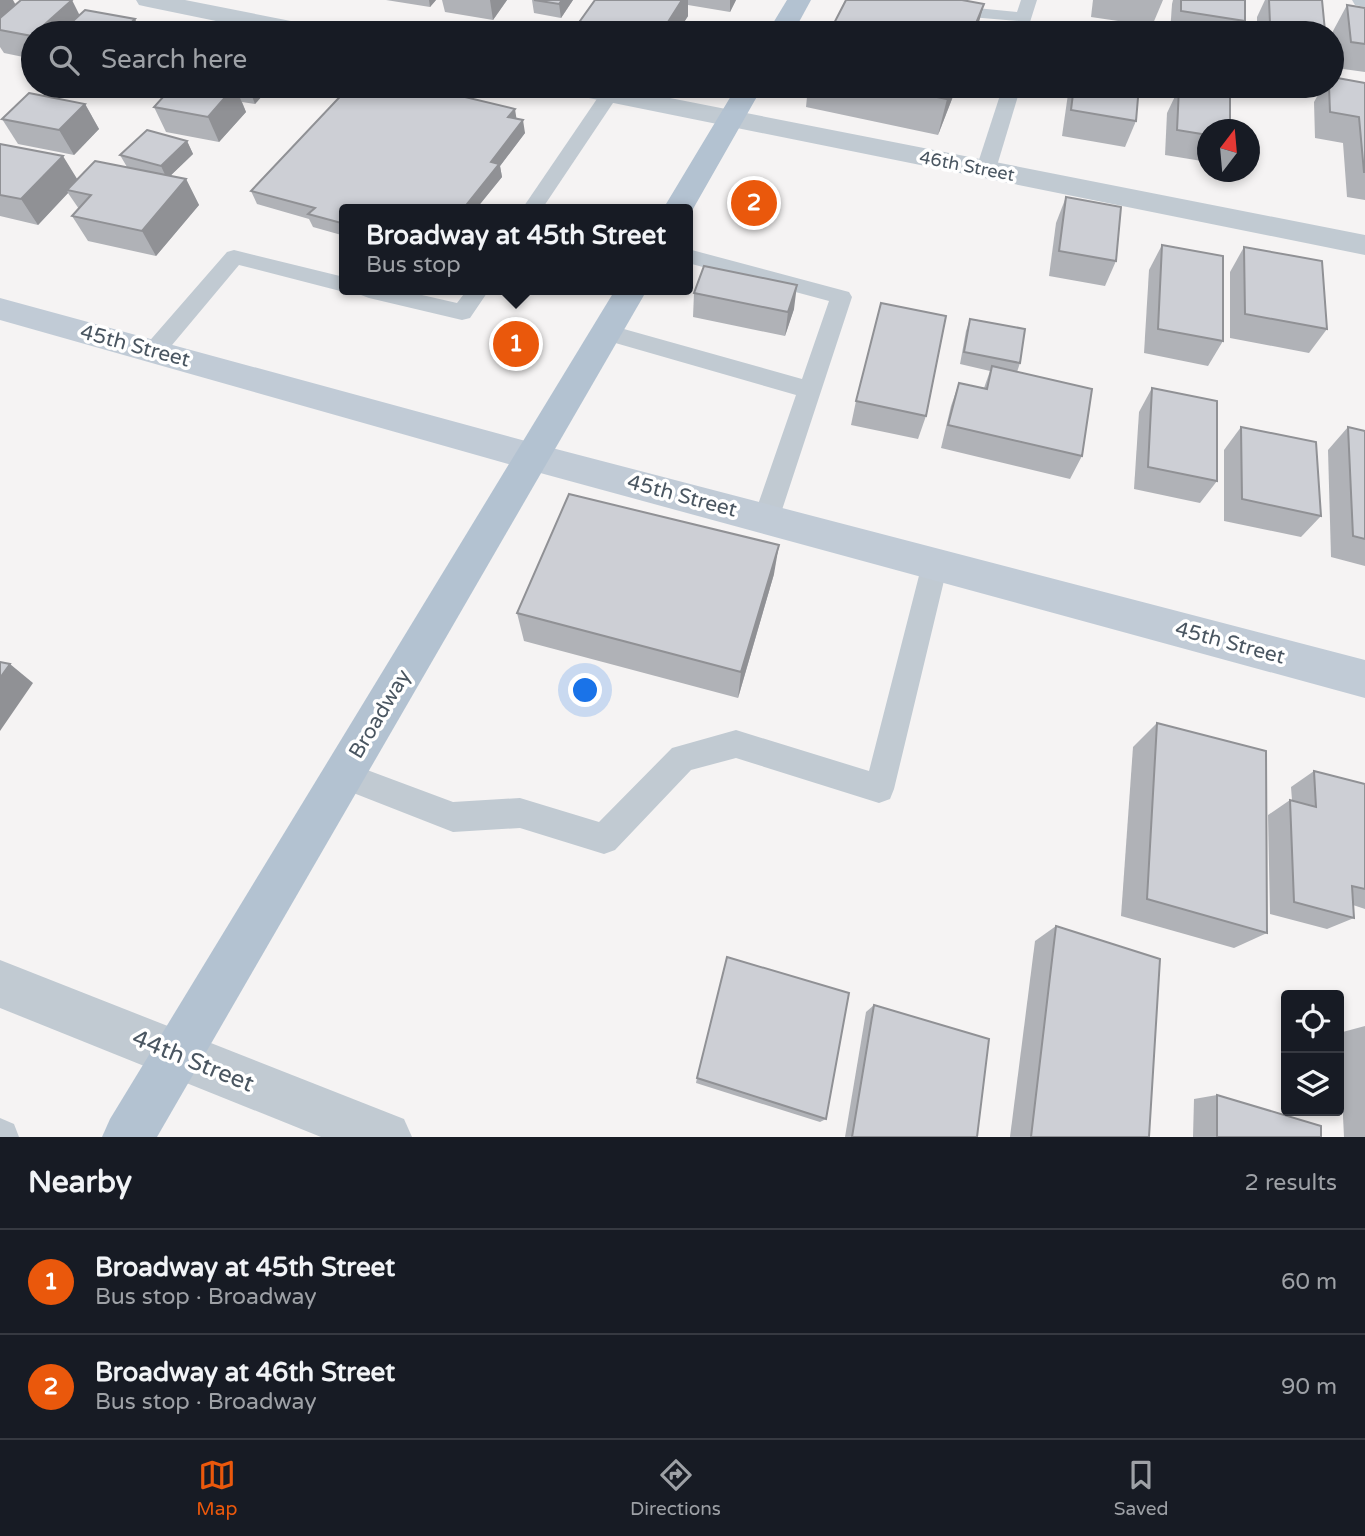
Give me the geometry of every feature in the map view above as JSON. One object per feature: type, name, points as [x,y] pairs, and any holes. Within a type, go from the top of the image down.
[{"type":"main road","points":[[787,21],[799,0]]},
{"type":"main road","points":[[681,204],[743,98]]},
{"type":"main road","name":"Broadway","points":[[128,1137],[628,295]]},
{"type":"street","points":[[148,0],[252,21]]},
{"type":"street","name":"46th Street","points":[[629,98],[1365,245]]},
{"type":"street","name":"45th Street","points":[[0,309],[533,457],[1365,679]]},
{"type":"street","name":"44th Street","points":[[0,984],[386,1137]]},
{"type":"lane","points":[[930,11],[963,5],[1024,18],[1029,0]]},
{"type":"lane","points":[[535,204],[607,98]]},
{"type":"lane","points":[[986,169],[1008,98]]},
{"type":"lane","points":[[155,351],[234,257],[339,283]]},
{"type":"lane","points":[[693,257],[841,298],[766,519]]},
{"type":"lane","points":[[390,295],[463,312],[475,295]]},
{"type":"lane","points":[[607,332],[810,390]]},
{"type":"lane","points":[[343,775],[453,817],[520,813],[604,839],[682,758],[736,744],[879,789],[935,564]]},
{"type":"building","points":[[21,0],[72,0],[48,21],[21,21],[21,34],[0,30],[0,18]]},
{"type":"building","points":[[534,0],[562,0],[559,4]]},
{"type":"building","points":[[595,0],[682,0],[669,21],[580,21]]},
{"type":"building","points":[[846,0],[962,0],[984,4],[977,21],[835,21]]},
{"type":"building","points":[[1181,0],[1245,0],[1245,21],[1181,11]]},
{"type":"building","points":[[1269,0],[1322,0],[1324,21],[1270,21]]},
{"type":"building","points":[[1347,5],[1365,8],[1365,44],[1351,42]]},
{"type":"building","points":[[85,10],[135,19],[133,21],[73,21]]},
{"type":"building","points":[[1344,79],[1365,83],[1365,172],[1359,117],[1330,112],[1329,98],[1344,98]]},
{"type":"building","points":[[24,98],[54,98],[85,104],[59,130],[2,119]]},
{"type":"building","points":[[162,98],[225,98],[208,117],[154,107]]},
{"type":"building","points":[[339,98],[469,98],[515,109],[508,117],[523,120],[491,162],[499,164],[467,204],[339,204],[339,222],[308,214],[315,208],[251,191]]},
{"type":"building","points":[[1072,98],[1138,98],[1136,121],[1071,110]]},
{"type":"building","points":[[1179,98],[1230,98],[1230,119],[1197,119],[1197,133],[1177,130]]},
{"type":"building","points":[[147,130],[187,141],[161,166],[120,155]]},
{"type":"building","points":[[0,144],[63,156],[21,199],[0,195]]},
{"type":"building","points":[[95,161],[186,179],[142,231],[72,216],[91,195],[67,190]]},
{"type":"building","points":[[1066,197],[1121,207],[1116,261],[1059,251]]},
{"type":"building","points":[[1162,245],[1223,256],[1223,341],[1158,329]]},
{"type":"building","points":[[1244,247],[1322,261],[1327,329],[1245,314]]},
{"type":"building","points":[[704,266],[797,285],[788,312],[694,293]]},
{"type":"building","points":[[881,303],[946,316],[926,416],[856,401]]},
{"type":"building","points":[[970,319],[1025,329],[1020,363],[964,352]]},
{"type":"building","points":[[992,366],[1092,389],[1082,456],[948,425],[959,383],[987,389]]},
{"type":"building","points":[[1152,388],[1217,401],[1217,481],[1148,467]]},
{"type":"building","points":[[1241,427],[1316,442],[1321,516],[1242,499]]},
{"type":"building","points":[[1348,427],[1365,431],[1365,539],[1353,536]]},
{"type":"building","points":[[569,494],[779,545],[741,672],[517,613]]},
{"type":"building","points":[[0,662],[10,664],[0,678]]},
{"type":"building","points":[[1157,723],[1266,751],[1267,933],[1147,899]]},
{"type":"building","points":[[1314,771],[1365,784],[1365,889],[1352,886],[1354,918],[1294,902],[1290,800],[1316,807]]},
{"type":"building","points":[[1056,926],[1160,959],[1149,1137],[1031,1137]]},
{"type":"building","points":[[727,957],[849,993],[826,1119],[697,1078]]},
{"type":"building","points":[[874,1005],[989,1039],[977,1137],[852,1137]]},
{"type":"building","points":[[1217,1095],[1321,1126],[1321,1137],[1217,1137]]},
{"type":"place","name":"Broadway at 46th Street","points":[[754,203]]},
{"type":"place","name":"Broadway at 45th Street","points":[[516,344]]}]
